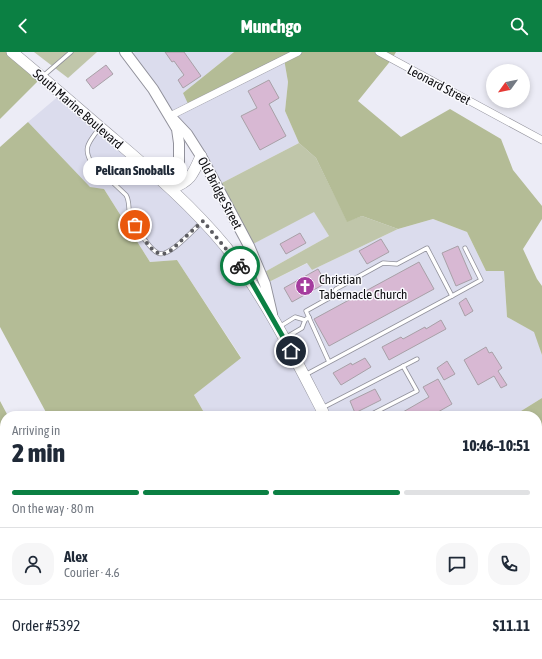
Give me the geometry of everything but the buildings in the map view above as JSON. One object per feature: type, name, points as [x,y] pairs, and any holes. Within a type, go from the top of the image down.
[{"type":"main road","name":"South Marine Boulevard","points":[[12,52],[172,188],[203,221],[251,281],[284,338],[322,411]]},
{"type":"main road","name":"Old Bridge Street","points":[[124,52],[153,89],[177,129],[179,164],[172,188]]},
{"type":"main road","name":"Old Bridge Street","points":[[170,116],[187,134],[201,156],[249,246],[265,284],[276,325]]},
{"type":"main road","points":[[172,188],[183,184],[193,174],[201,156]]},
{"type":"street","points":[[170,116],[298,52]]},
{"type":"street","name":"Leonard Street","points":[[379,52],[542,140]]},
{"type":"lane","points":[[42,77],[71,52]]},
{"type":"lane","points":[[100,127],[87,146],[87,155],[91,162],[126,194],[128,198],[130,216],[149,245],[158,253],[164,254],[170,251],[203,221]]},
{"type":"lane","points":[[329,362],[307,318],[306,311],[331,297],[336,289],[383,263],[397,264],[427,248],[452,296]]},
{"type":"lane","points":[[304,376],[480,280],[464,248]]},
{"type":"lane","points":[[276,325],[296,317],[307,318]]},
{"type":"lane","points":[[284,338],[302,328],[307,318]]},
{"type":"lane","points":[[325,411],[417,359]]},
{"type":"lane","points":[[378,411],[416,391],[403,366]]},
{"type":"shaded area","points":[[135,52],[234,52],[183,93],[284,59],[288,82],[285,111],[299,143],[216,186],[129,57]]},
{"type":"shaded area","points":[[61,94],[198,215],[273,320],[265,284],[308,263],[312,270],[398,229],[433,219],[467,232],[486,271],[504,271],[507,317],[535,332],[542,355],[542,398],[521,411],[203,411],[194,395],[241,357],[177,260],[150,262],[104,189],[90,188],[28,122]]},
{"type":"shaded area","points":[[314,211],[329,236],[261,274],[249,246]]},
{"type":"green space","points":[[0,52],[12,52],[42,77],[0,119]]},
{"type":"green space","points":[[34,52],[97,52],[68,78]]},
{"type":"green space","points":[[234,52],[396,52],[358,101],[401,137],[450,109],[501,139],[513,170],[542,206],[542,219],[523,249],[537,279],[542,286],[542,355],[534,332],[507,317],[504,271],[486,271],[467,232],[433,219],[398,229],[362,216],[347,222],[316,158],[299,143],[285,111],[288,82],[284,59],[189,106],[183,93]]},
{"type":"green space","points":[[28,122],[90,187],[104,189],[150,262],[177,260],[241,358],[194,395],[203,411],[45,411],[0,327],[0,147]]},
{"type":"green space","points":[[299,143],[316,158],[347,221],[362,216],[398,229],[312,270],[307,263],[265,284],[261,274],[329,236],[314,212],[249,246],[216,186]]},
{"type":"green space","points":[[542,398],[542,411],[521,411]]},
{"type":"green space","points":[[0,401],[5,411],[0,411]]},
{"type":"way so far","points":[[135,225],[149,245],[158,253],[164,254],[170,251],[203,221],[240,266]]},
{"type":"place","name":"Pelican Snoballs","points":[[135,225]]},
{"type":"place","name":"Christian Tabernacle Church","points":[[305,286]]},
{"type":"route","points":[[240,266],[251,281],[291,351]]}]
